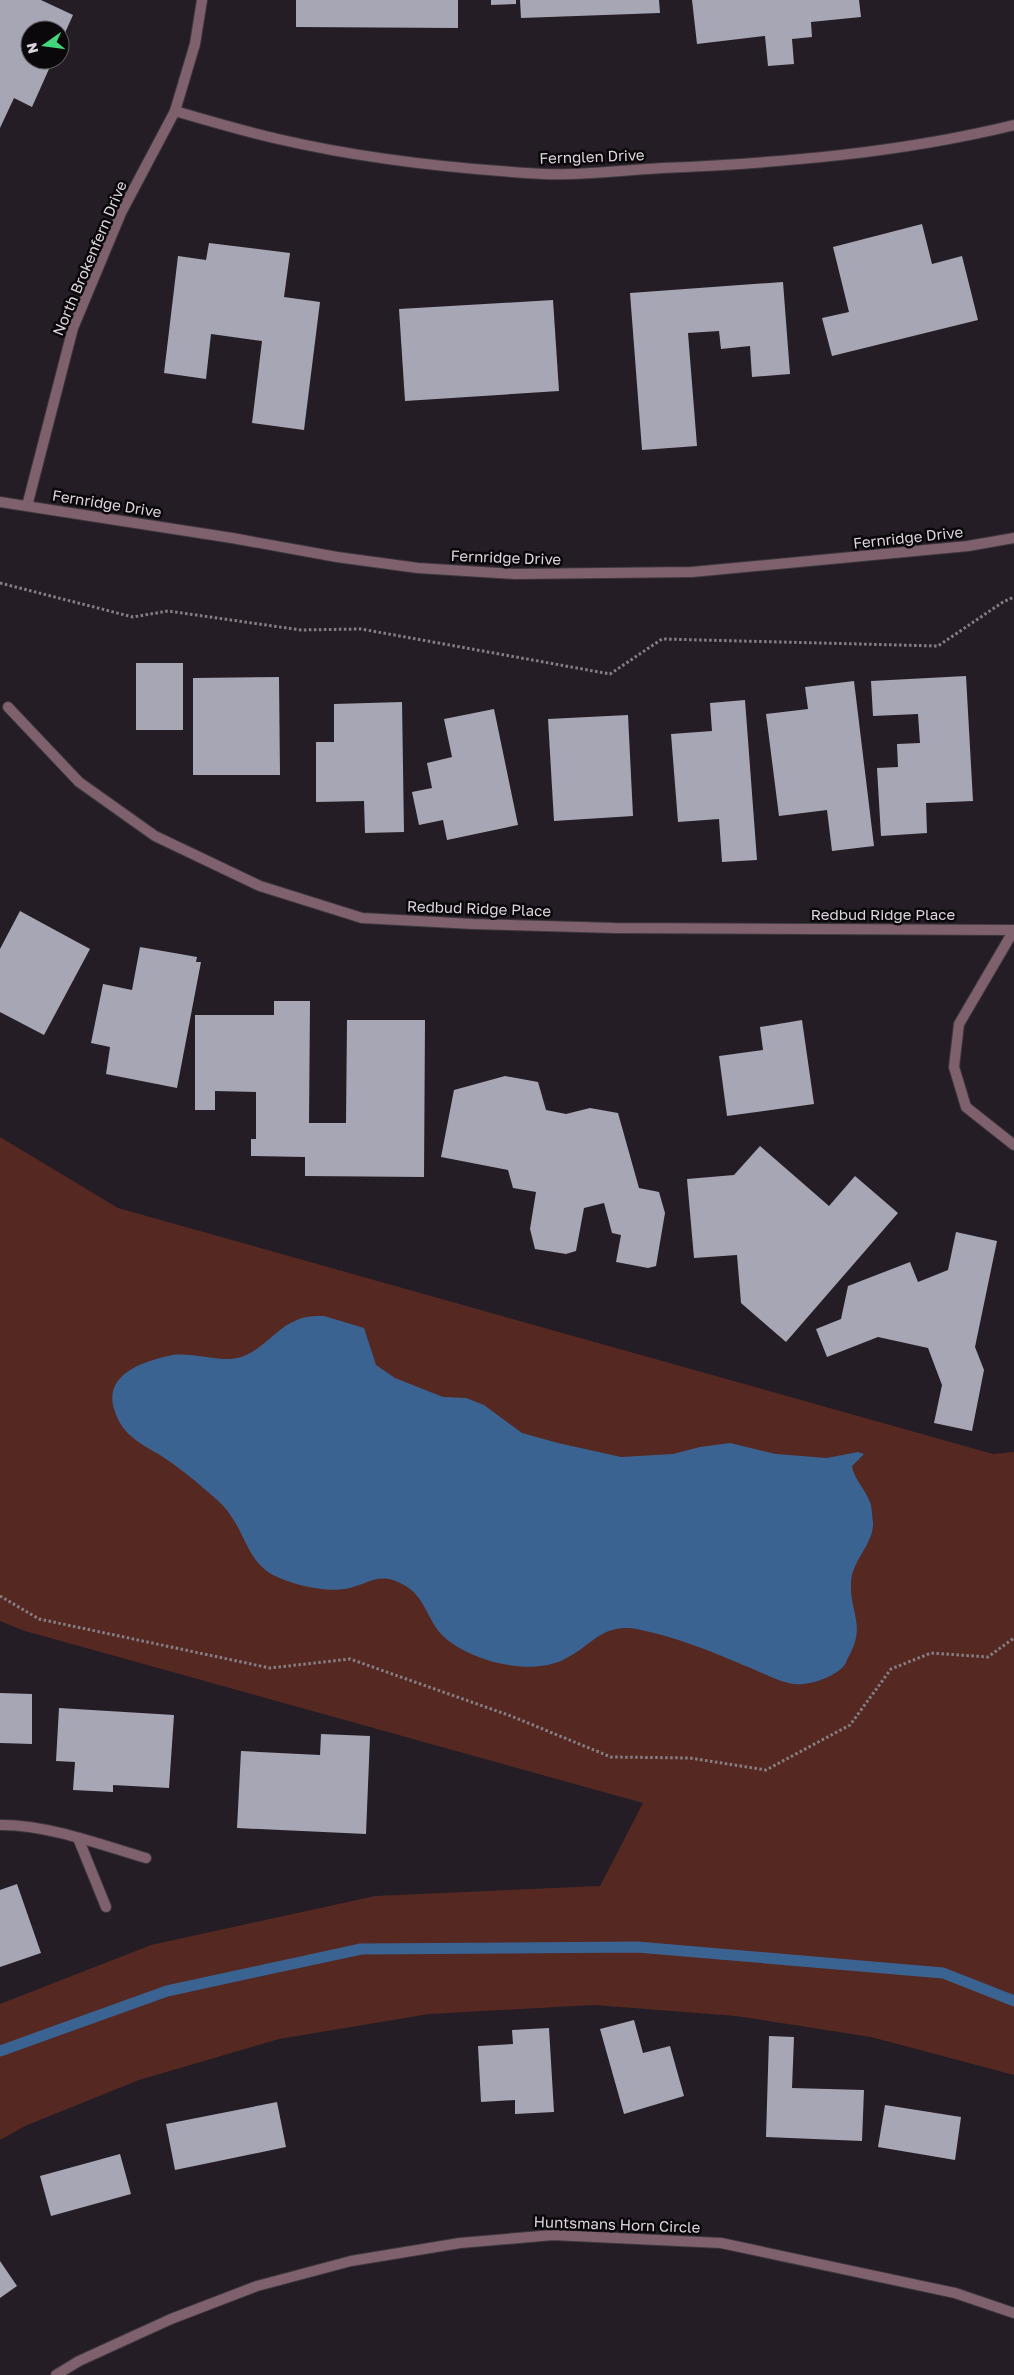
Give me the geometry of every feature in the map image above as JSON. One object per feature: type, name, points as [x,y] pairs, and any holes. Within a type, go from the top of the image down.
[{"type":"street","name":"North Brokenfern Drive","points":[[27,506],[73,328],[121,213],[175,111],[195,44],[202,0]]},
{"type":"street","name":"Fernglen Drive","points":[[175,111],[278,139],[363,155],[451,166],[546,174],[742,165],[854,154],[974,135],[1014,125]]},
{"type":"street","name":"Fernridge Drive","points":[[0,502],[232,538],[337,557],[418,568],[515,574],[692,572],[968,546],[1014,538]]},
{"type":"street","name":"Redbud Ridge Place","points":[[8,708],[79,782],[156,836],[260,886],[362,918],[473,924],[605,927],[1014,930]]},
{"type":"street","points":[[1014,930],[959,1024],[954,1067],[966,1107],[1014,1145]]},
{"type":"street","points":[[0,1825],[14,1824],[78,1838],[146,1858]]},
{"type":"street","points":[[78,1838],[106,1907]]},
{"type":"street","name":"Huntsmans Horn Circle","points":[[56,2375],[79,2361],[171,2319],[257,2286],[360,2260],[460,2243],[553,2234],[721,2243],[955,2294],[1014,2313]]},
{"type":"path","points":[[0,583],[132,617],[168,611],[301,630],[360,629],[610,674],[662,639],[938,646],[1003,602],[1014,597]]},
{"type":"path","points":[[0,1596],[39,1619],[270,1668],[350,1659],[511,1716],[611,1757],[690,1758],[766,1770],[850,1725],[891,1669],[931,1653],[988,1657],[1014,1638]]},
{"type":"shaded area","points":[[0,1137],[118,1208],[993,1454],[1014,1452],[1014,2075],[871,2037],[736,2016],[594,2005],[429,2014],[279,2039],[139,2080],[25,2126],[0,2140],[0,2004],[151,1945],[375,1896],[600,1886],[643,1803],[25,1631],[0,1621]]},
{"type":"water","points":[[324,1316],[364,1328],[376,1365],[395,1378],[443,1397],[466,1398],[484,1405],[522,1433],[558,1443],[621,1457],[673,1454],[700,1447],[730,1443],[776,1454],[827,1458],[858,1452],[864,1454],[852,1466],[871,1504],[873,1522],[870,1538],[852,1575],[851,1594],[857,1627],[854,1645],[844,1666],[833,1675],[806,1684],[787,1683],[680,1640],[628,1628],[607,1632],[563,1660],[554,1663],[534,1667],[513,1666],[473,1655],[447,1640],[437,1629],[416,1595],[410,1589],[394,1580],[373,1580],[353,1587],[336,1590],[308,1587],[289,1582],[265,1570],[253,1556],[229,1512],[220,1503],[178,1468],[138,1442],[126,1431],[114,1409],[112,1397],[114,1387],[127,1372],[147,1362],[177,1355],[223,1359],[241,1357],[249,1354],[289,1324],[303,1318]]},
{"type":"building","points":[[0,0],[41,0],[73,15],[70,22],[70,20],[20,20],[20,70],[49,70],[32,107],[14,98],[0,128]]},
{"type":"building","points":[[296,0],[458,0],[458,28],[296,27]]},
{"type":"building","points":[[491,0],[516,0],[516,4],[491,5]]},
{"type":"building","points":[[520,0],[659,0],[660,13],[521,18]]},
{"type":"building","points":[[692,0],[859,0],[861,17],[811,22],[812,37],[792,39],[794,64],[768,66],[765,36],[697,44]]},
{"type":"building","points":[[922,224],[932,264],[962,256],[978,320],[832,356],[822,318],[849,312],[833,247]]},
{"type":"building","points":[[209,243],[290,253],[284,297],[320,302],[304,430],[252,423],[262,341],[211,334],[206,379],[164,373],[178,256],[206,260]]},
{"type":"building","points":[[783,282],[790,374],[752,377],[750,346],[721,349],[719,331],[688,333],[697,446],[642,450],[630,293]]},
{"type":"building","points":[[553,300],[559,391],[405,401],[399,309]]},
{"type":"building","points":[[136,663],[183,663],[183,730],[136,730]]},
{"type":"building","points":[[966,676],[973,801],[926,803],[927,833],[881,836],[877,768],[898,767],[897,744],[920,743],[918,714],[873,716],[871,681]]},
{"type":"building","points":[[279,677],[280,775],[193,775],[193,678]]},
{"type":"building","points":[[854,681],[874,846],[832,851],[827,810],[779,816],[766,714],[808,709],[805,687]]},
{"type":"building","points":[[745,700],[757,860],[722,862],[719,819],[678,822],[671,734],[712,731],[710,703]]},
{"type":"building","points":[[402,702],[404,832],[365,833],[364,801],[316,802],[316,742],[334,742],[334,704]]},
{"type":"building","points":[[494,709],[518,825],[447,840],[443,820],[419,825],[412,792],[432,788],[427,763],[452,757],[444,719]]},
{"type":"building","points":[[628,715],[633,816],[554,821],[548,719]]},
{"type":"building","points":[[20,911],[90,949],[44,1035],[0,1012],[0,949]]},
{"type":"building","points":[[140,947],[197,957],[196,962],[201,962],[177,1088],[106,1074],[110,1047],[91,1043],[103,984],[132,990]]},
{"type":"building","points":[[274,1001],[310,1001],[309,1123],[346,1123],[347,1020],[425,1020],[424,1177],[305,1176],[305,1157],[251,1156],[251,1139],[256,1139],[256,1092],[215,1091],[215,1110],[195,1110],[195,1015],[274,1015]]},
{"type":"building","points":[[802,1020],[814,1104],[727,1116],[719,1056],[763,1050],[760,1027]]},
{"type":"building","points":[[505,1076],[538,1082],[546,1110],[566,1114],[590,1108],[618,1113],[639,1188],[659,1192],[665,1213],[656,1266],[648,1268],[616,1262],[621,1235],[612,1233],[604,1203],[584,1208],[576,1251],[566,1254],[535,1249],[530,1229],[536,1192],[513,1188],[508,1170],[441,1157],[454,1090]]},
{"type":"building","points":[[760,1146],[829,1206],[855,1176],[898,1213],[786,1342],[741,1303],[737,1255],[694,1258],[687,1179],[734,1175]]},
{"type":"building","points":[[956,1232],[997,1241],[975,1347],[984,1370],[972,1431],[934,1423],[942,1385],[928,1348],[878,1337],[827,1357],[816,1329],[841,1319],[848,1286],[910,1262],[918,1282],[948,1270]]},
{"type":"building","points":[[0,1693],[32,1694],[32,1744],[0,1743]]},
{"type":"building","points":[[59,1708],[174,1715],[169,1788],[113,1785],[113,1792],[73,1790],[75,1762],[56,1761]]},
{"type":"building","points":[[321,1734],[370,1736],[366,1834],[237,1828],[241,1751],[320,1755]]},
{"type":"building","points":[[17,1884],[41,1953],[0,1967],[0,1890]]},
{"type":"building","points":[[634,2020],[643,2053],[670,2046],[684,2096],[624,2114],[600,2029]]},
{"type":"building","points":[[549,2028],[554,2112],[515,2114],[515,2100],[481,2102],[478,2046],[513,2044],[512,2030]]},
{"type":"building","points":[[769,2036],[794,2037],[792,2088],[864,2090],[862,2141],[766,2137]]},
{"type":"building","points":[[277,2102],[286,2147],[175,2170],[166,2124]]},
{"type":"building","points":[[885,2105],[961,2117],[955,2160],[878,2147]]},
{"type":"building","points":[[120,2154],[131,2194],[51,2216],[40,2176]]},
{"type":"building","points":[[0,2261],[17,2286],[0,2298]]},
{"type":"waterway","points":[[0,2051],[167,1991],[361,1949],[637,1947],[943,1973],[1014,2001]]}]
